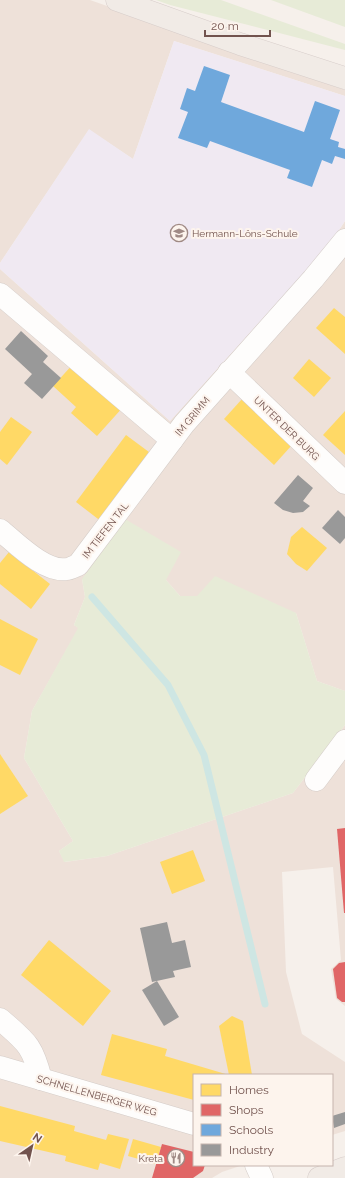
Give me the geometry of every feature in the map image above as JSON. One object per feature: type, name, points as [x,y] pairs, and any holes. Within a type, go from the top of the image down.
[{"type":"main road","points":[[117,0],[240,44],[345,78]]},
{"type":"main road","points":[[319,1178],[345,1168]]},
{"type":"street","name":"IM GRIMM","points":[[0,294],[172,440],[229,372],[313,279],[345,240]]},
{"type":"street","name":"UNTER DER BURG","points":[[229,372],[345,483]]},
{"type":"street","name":"IM TIEFEN TAL","points":[[0,530],[33,557],[53,568],[67,569],[78,565],[172,440]]},
{"type":"street","points":[[316,780],[345,741]]},
{"type":"street","points":[[0,1019],[28,1044],[35,1056],[41,1079]]},
{"type":"street","name":"SCHNELLENBERGER WEG","points":[[0,1067],[193,1124]]},
{"type":"street","points":[[256,1166],[262,1178]]},
{"type":"shaded area","points":[[0,0],[90,0],[345,90],[345,96],[174,41],[133,159],[89,130],[0,263]]},
{"type":"shaded area","name":"Hermann-Löns-Schule","points":[[174,41],[345,96],[345,221],[330,244],[170,421],[0,269],[0,263],[89,129],[133,159]]},
{"type":"shaded area","points":[[345,221],[345,691],[317,681],[296,613],[197,596],[180,596],[166,580],[82,579],[85,597],[74,625],[79,628],[32,711],[24,758],[73,841],[59,851],[65,862],[107,856],[293,793],[345,725],[345,1006],[336,999],[331,969],[341,960],[333,867],[282,872],[286,972],[302,1034],[345,1062],[345,1131],[333,1135],[333,1074],[193,1074],[193,1166],[240,1166],[222,1172],[212,1178],[0,1178],[0,269],[170,421],[330,244]]},
{"type":"green space","points":[[156,0],[221,0],[345,44],[345,50],[170,5]]},
{"type":"green space","points":[[271,0],[345,0],[345,27]]},
{"type":"green space","points":[[125,519],[181,552],[166,580],[180,596],[197,596],[215,576],[296,613],[317,681],[345,691],[345,725],[293,793],[107,856],[64,862],[59,851],[73,841],[24,758],[32,711],[78,628],[74,625],[85,597],[82,579]]},
{"type":"building: Homes","points":[[334,308],[345,317],[345,354],[316,328]]},
{"type":"building: Homes","points":[[309,359],[331,378],[314,397],[293,378]]},
{"type":"building: Homes","points":[[75,362],[124,406],[97,436],[71,413],[76,407],[53,386]]},
{"type":"building: Homes","points":[[242,399],[292,445],[274,465],[224,419]]},
{"type":"building: Homes","points":[[345,411],[345,455],[323,435]]},
{"type":"building: Homes","points":[[11,417],[32,432],[7,465],[0,459],[0,432]]},
{"type":"building: Homes","points":[[126,435],[153,455],[102,522],[76,502]]},
{"type":"building: Homes","points":[[302,527],[327,548],[307,571],[296,564],[287,554],[291,537]]},
{"type":"building: Homes","points":[[9,552],[50,584],[31,609],[0,584],[0,563]]},
{"type":"building: Homes","points":[[0,619],[38,639],[20,675],[0,665]]},
{"type":"building: Homes","points":[[0,754],[28,796],[0,814]]},
{"type":"building: Homes","points":[[193,850],[205,881],[172,894],[160,862]]},
{"type":"building: Homes","points":[[49,940],[111,991],[83,1026],[21,975]]},
{"type":"building: Homes","points":[[232,1016],[243,1021],[252,1074],[229,1074],[219,1026]]},
{"type":"building: Homes","points":[[112,1034],[167,1049],[165,1056],[226,1074],[193,1074],[193,1100],[101,1075]]},
{"type":"building: Homes","points":[[0,1106],[75,1126],[74,1131],[106,1140],[108,1134],[129,1139],[120,1169],[100,1163],[98,1170],[65,1161],[66,1156],[0,1141]]},
{"type":"building: Homes","points":[[133,1139],[161,1147],[156,1164],[128,1156]]},
{"type":"building: Shops","points":[[345,828],[345,913],[344,913],[337,829]]},
{"type":"building: Shops","points":[[345,962],[345,1002],[342,1002],[337,998],[333,969],[339,963]]},
{"type":"building: Shops","name":"Kreta","points":[[162,1144],[193,1152],[193,1166],[205,1166],[203,1171],[193,1178],[152,1178]]},
{"type":"building: Schools","points":[[204,66],[230,75],[221,102],[304,132],[315,101],[340,110],[330,139],[339,142],[338,147],[345,149],[345,159],[335,156],[332,164],[322,160],[312,187],[287,178],[290,170],[210,141],[207,148],[178,138],[188,112],[180,109],[187,88],[195,91]]},
{"type":"building: Industry","points":[[21,331],[48,356],[43,362],[61,378],[42,399],[24,383],[32,374],[5,349]]},
{"type":"building: Industry","points":[[298,475],[313,488],[303,501],[310,506],[303,512],[293,513],[283,510],[274,503]]},
{"type":"building: Industry","points":[[338,510],[345,517],[345,538],[340,544],[322,528]]},
{"type":"building: Industry","points":[[167,922],[172,943],[185,940],[191,967],[173,971],[175,977],[152,982],[140,928]]},
{"type":"building: Industry","points":[[157,981],[179,1017],[164,1026],[142,990]]},
{"type":"building: Industry","points":[[345,1112],[345,1124],[334,1128],[333,1116]]},
{"type":"waterway","points":[[92,597],[168,685],[204,755],[265,1004]]},
{"type":"place","name":"Hermann-Löns-Schule","points":[[179,233]]},
{"type":"place","name":"Kreta","points":[[176,1158]]}]
